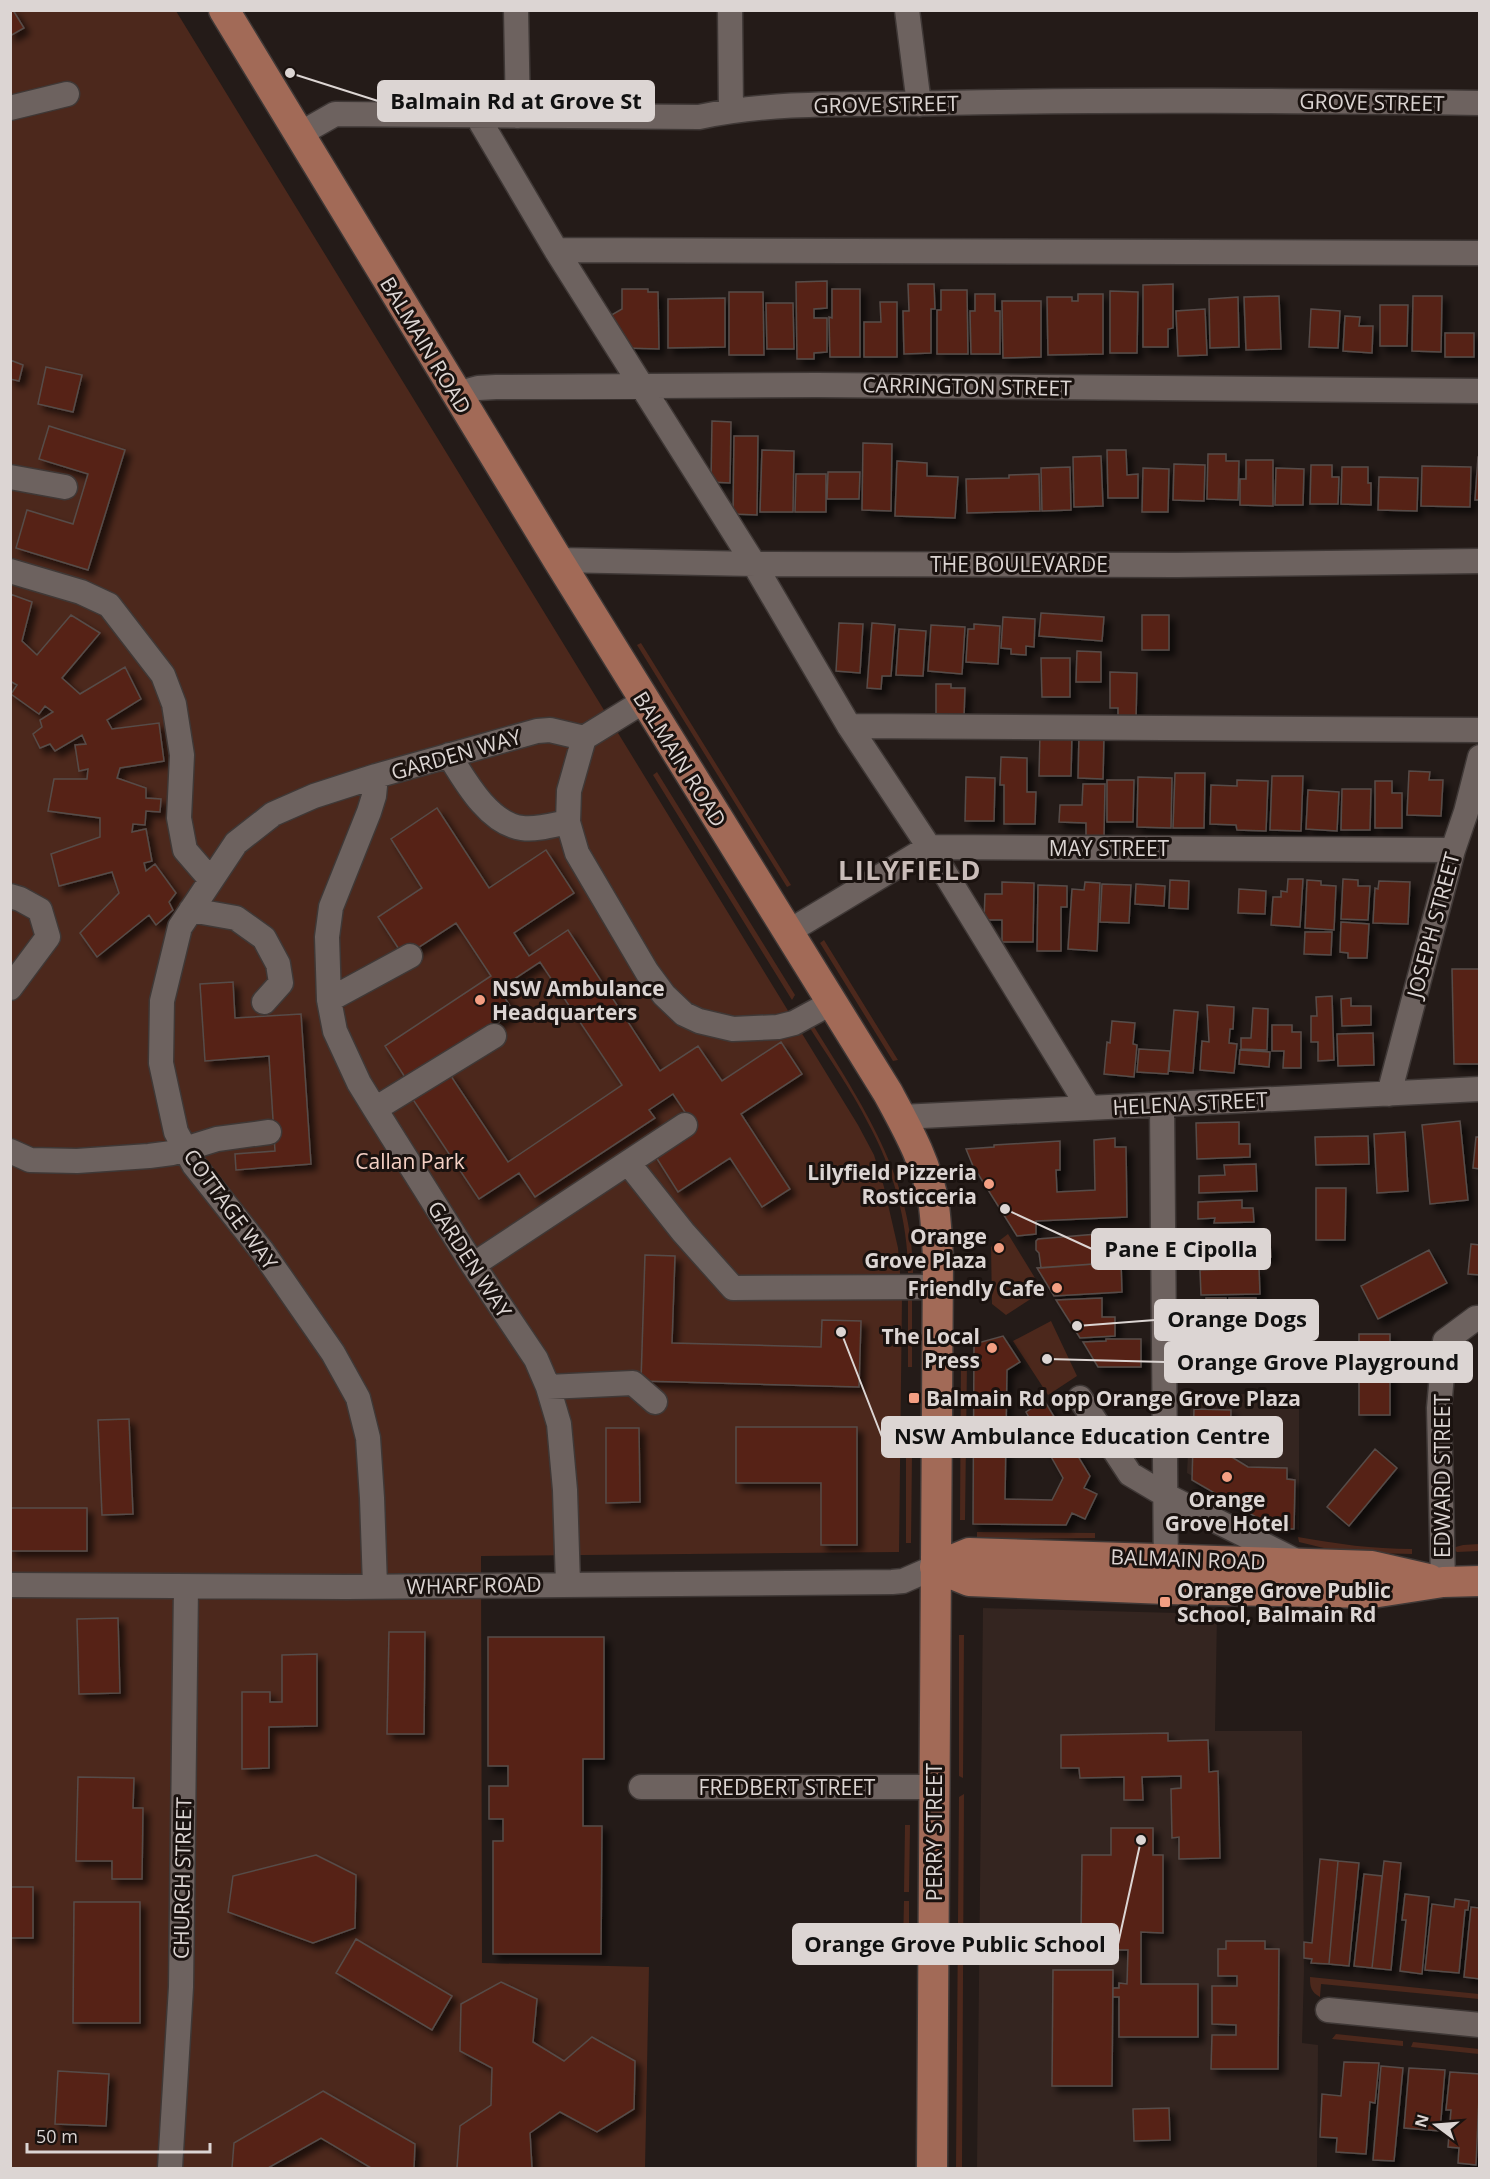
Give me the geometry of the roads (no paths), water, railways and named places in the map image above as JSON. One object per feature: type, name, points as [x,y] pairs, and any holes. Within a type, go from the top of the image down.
[{"type":"main road","name":"BALMAIN ROAD","points":[[224,10],[456,394],[901,1117],[916,1146],[933,1204],[938,1287],[935,1568]]},
{"type":"main road","name":"BALMAIN ROAD","points":[[935,1568],[969,1553],[1298,1562],[1372,1566],[1443,1582]]},
{"type":"main road","name":"BALMAIN ROAD","points":[[935,1568],[969,1581],[1372,1593],[1443,1582],[1479,1581]]},
{"type":"main road","name":"PERRY STREET","points":[[932,2169],[935,1568]]},
{"type":"street","points":[[516,10],[518,116]]},
{"type":"street","points":[[730,10],[731,111]]},
{"type":"street","points":[[907,10],[919,104]]},
{"type":"street","points":[[10,108],[67,94]]},
{"type":"street","name":"GROVE STREET","points":[[298,135],[335,114],[699,117],[780,106],[1312,101],[1479,103]]},
{"type":"street","points":[[477,116],[555,250],[754,564],[849,726],[929,847],[1089,1108]]},
{"type":"street","points":[[555,250],[1479,253]]},
{"type":"street","name":"CARRINGTON STREET","points":[[456,394],[478,388],[496,387],[641,384],[1479,391]]},
{"type":"street","points":[[10,477],[65,487]]},
{"type":"street","name":"THE BOULEVARDE","points":[[558,560],[754,564],[1177,565],[1479,561]]},
{"type":"street","points":[[10,572],[81,592],[109,605],[163,675],[174,704],[182,756],[179,818],[185,850],[211,880]]},
{"type":"street","points":[[644,701],[584,738],[569,791],[568,822],[577,853],[647,972],[664,995],[684,1014],[717,1027],[778,1028],[794,1023],[831,1003]]},
{"type":"street","points":[[849,726],[1479,730]]},
{"type":"street","name":"GARDEN WAY","points":[[568,1584],[565,1490],[559,1424],[548,1387],[536,1359],[473,1265],[359,1083],[335,1031],[328,1000],[327,937],[331,907],[369,812],[374,796],[376,776],[537,730],[550,730],[584,738]]},
{"type":"street","points":[[449,755],[469,788],[502,823],[523,828],[568,822]]},
{"type":"street","name":"JOSEPH STREET","points":[[1389,1094],[1452,850],[1473,811],[1479,757]]},
{"type":"street","name":"COTTAGE WAY","points":[[375,1586],[368,1438],[358,1398],[333,1353],[263,1252],[194,1166],[176,1132],[161,1063],[161,1052],[162,1001],[180,927],[236,843],[273,814],[314,796],[376,776]]},
{"type":"street","points":[[788,932],[929,847]]},
{"type":"street","name":"MAY STREET","points":[[929,847],[1452,850]]},
{"type":"street","points":[[10,896],[40,910],[48,937],[10,988]]},
{"type":"street","points":[[191,910],[236,918],[264,938],[278,964],[281,983],[264,1002]]},
{"type":"street","points":[[328,1000],[410,956]]},
{"type":"street","points":[[375,1109],[494,1036]]},
{"type":"street","name":"HELENA STREET","points":[[901,1117],[1479,1089]]},
{"type":"street","points":[[1162,1105],[1168,1559],[1166,1588]]},
{"type":"street","points":[[473,1265],[685,1125]]},
{"type":"street","points":[[10,1151],[30,1160],[77,1161],[149,1156],[172,1153],[217,1139],[269,1132]]},
{"type":"street","points":[[629,1164],[683,1232],[733,1288],[938,1287]]},
{"type":"street","name":"EDWARD STREET","points":[[1443,1582],[1439,1408],[1445,1341],[1479,1318]]},
{"type":"street","points":[[548,1387],[633,1383],[656,1402]]},
{"type":"street","points":[[1080,1398],[1130,1474],[1167,1496],[1298,1562]]},
{"type":"street","name":"WHARF ROAD","points":[[10,1585],[186,1587],[903,1581],[935,1568]]},
{"type":"street","name":"CHURCH STREET","points":[[170,2169],[181,1987],[186,1587]]},
{"type":"street","name":"FREDBERT STREET","points":[[641,1786],[934,1787]]},
{"type":"street","points":[[1328,2010],[1479,2025]]},
{"type":"place","name":"Balmain Rd at Grove St","points":[[290,73]]},
{"type":"place","name":"NSW Ambulance Headquarters","points":[[480,1000]]},
{"type":"place","name":"Lilyfield Pizzeria Rosticceria","points":[[989,1184]]},
{"type":"place","name":"Pane E Cipolla","points":[[1005,1209]]},
{"type":"place","name":"Orange Grove Plaza","points":[[999,1248]]},
{"type":"place","name":"Friendly Cafe","points":[[1057,1288]]},
{"type":"place","name":"Orange Dogs","points":[[1077,1326]]},
{"type":"place","name":"NSW Ambulance Education Centre","points":[[841,1332]]},
{"type":"place","name":"The Local Press","points":[[992,1348]]},
{"type":"place","name":"Orange Grove Playground","points":[[1047,1359]]},
{"type":"place","name":"Balmain Rd opp Orange Grove Plaza","points":[[914,1398]]},
{"type":"place","name":"Orange Grove Hotel","points":[[1227,1477]]},
{"type":"place","name":"Orange Grove Public School, Balmain Rd","points":[[1165,1602]]},
{"type":"place","name":"Orange Grove Public School","points":[[1141,1840]]},
{"type":"district","name":"LILYFIELD","points":[[910,869]]},
{"type":"park label","name":"Callan Park","points":[[410,1161]]}]
